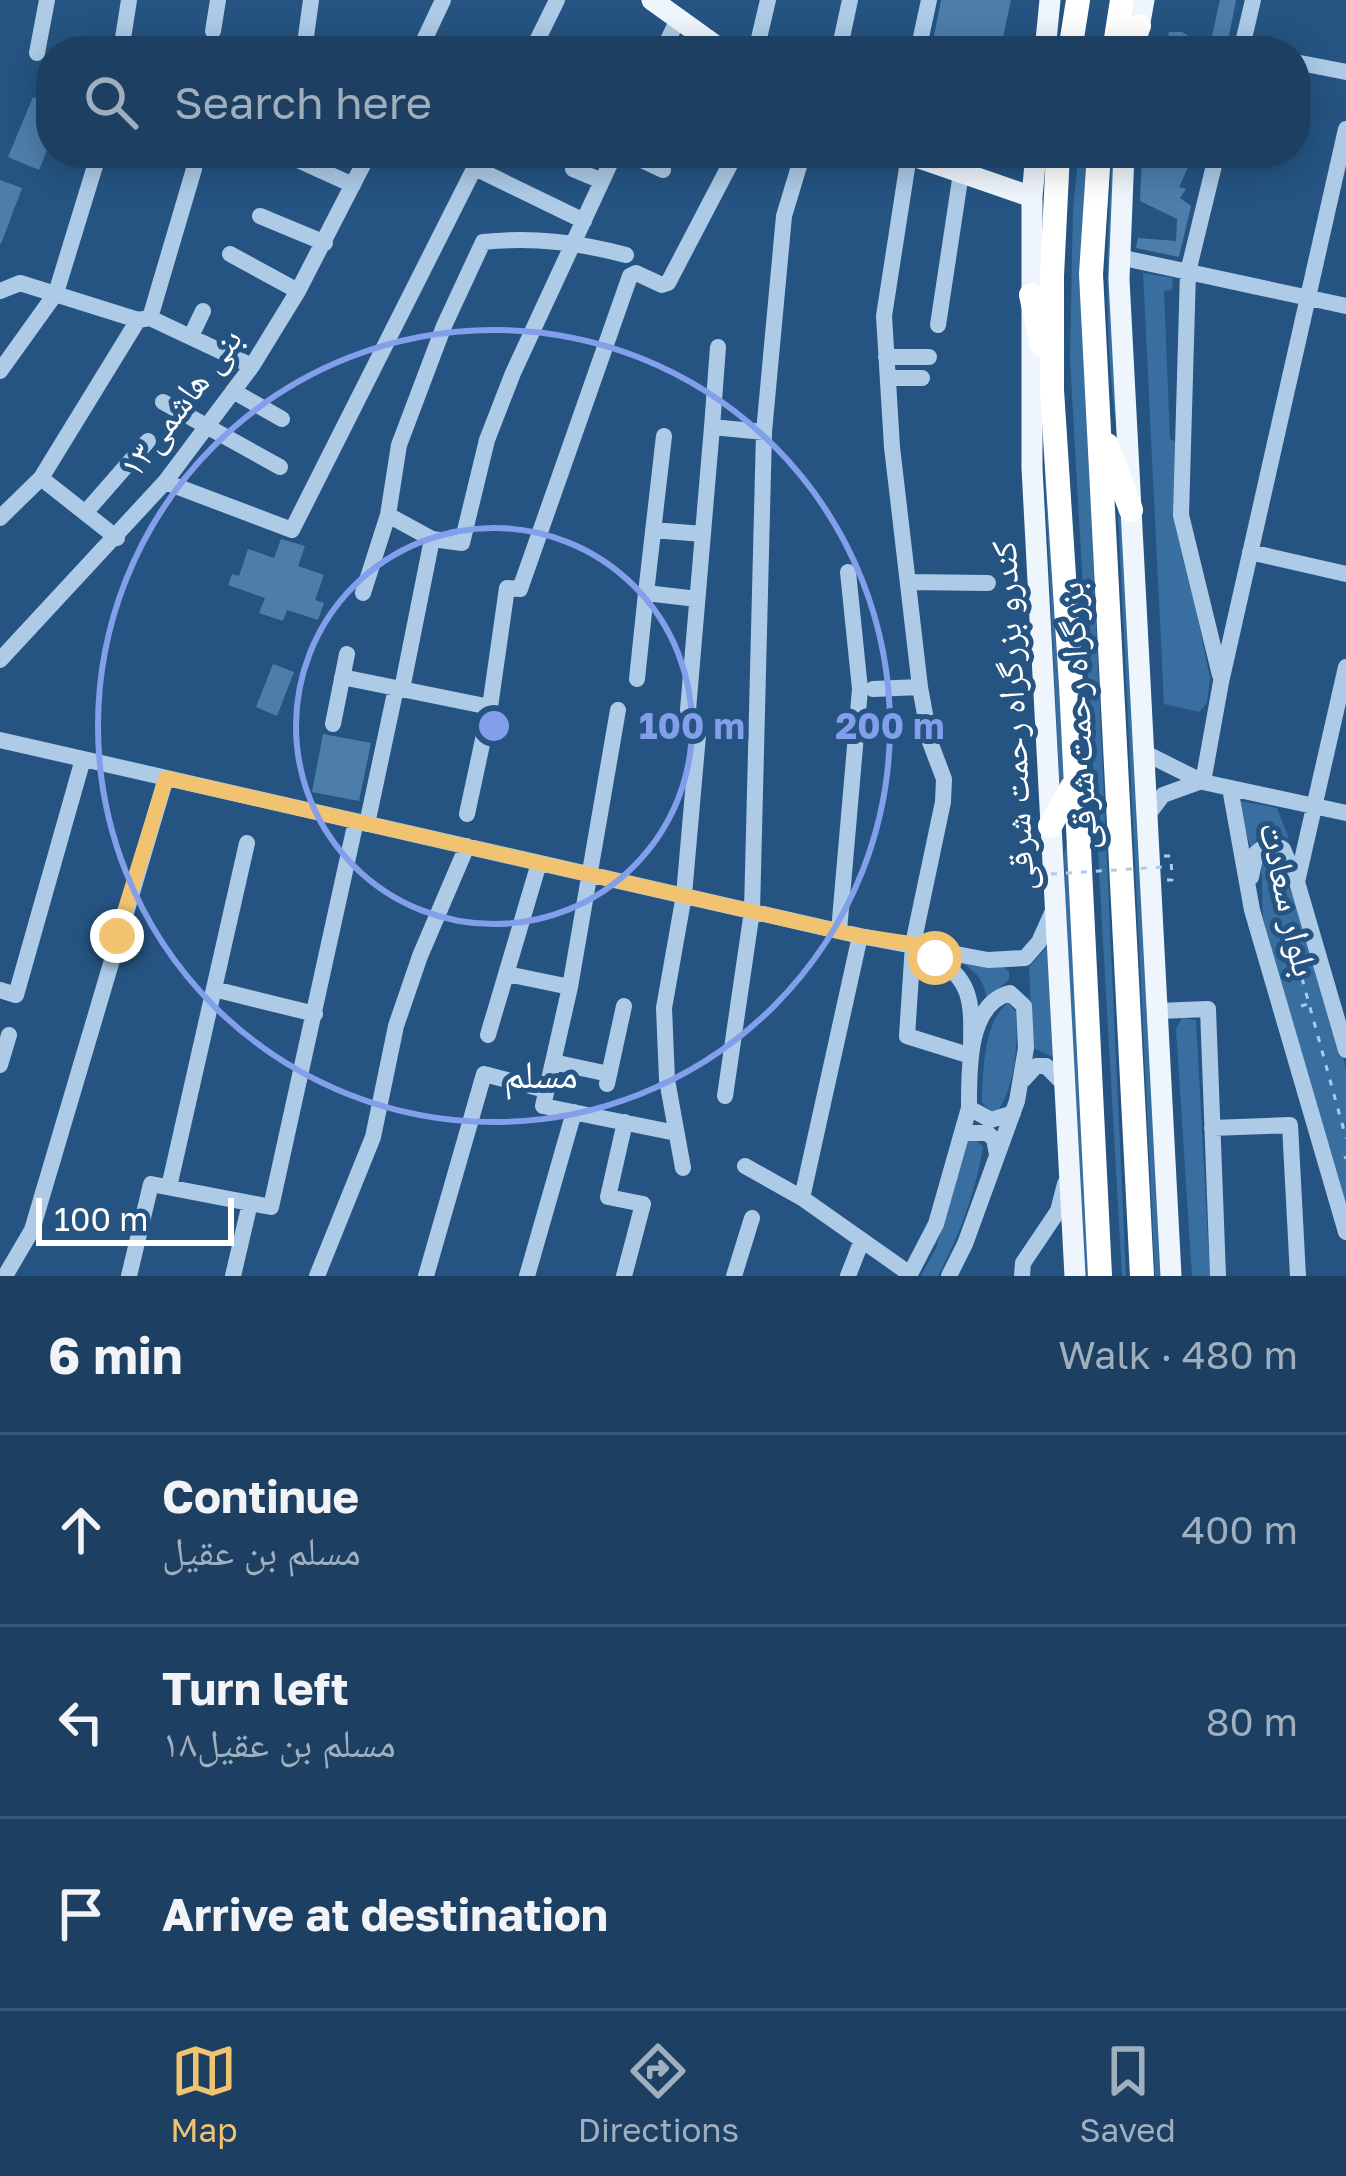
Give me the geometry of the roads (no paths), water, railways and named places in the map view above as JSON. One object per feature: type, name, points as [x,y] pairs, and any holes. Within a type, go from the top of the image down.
[{"type":"highway","points":[[1072,36],[1078,0]]},
{"type":"highway","points":[[1116,36],[1122,0]]},
{"type":"highway","name":"بزرگراه رحمت شرقی","points":[[1057,168],[1052,390],[1100,1276]]},
{"type":"highway","name":"بزرگراه رحمت شرقی","points":[[1098,168],[1091,274],[1142,1276]]},
{"type":"highway","points":[[1031,295],[1052,390]]},
{"type":"highway","points":[[1098,422],[1131,510]]},
{"type":"highway","points":[[1049,826],[1073,785]]},
{"type":"main road","points":[[652,0],[702,36]]},
{"type":"main road","points":[[1046,36],[1050,0]]},
{"type":"main road","points":[[1138,36],[1144,0]]},
{"type":"main road","points":[[947,168],[1032,197]]},
{"type":"main road","name":"کندرو بزرگراه رحمت شرقی","points":[[1035,168],[1032,468],[1075,1276]]},
{"type":"main road","points":[[1123,168],[1120,256],[1171,1276]]},
{"type":"street","points":[[40,36],[47,0]]},
{"type":"street","points":[[123,36],[129,0]]},
{"type":"street","points":[[213,31],[218,0]]},
{"type":"street","points":[[306,36],[311,0]]},
{"type":"street","points":[[426,36],[443,0]]},
{"type":"street","points":[[539,36],[557,0]]},
{"type":"street","points":[[760,36],[768,0]]},
{"type":"street","points":[[842,36],[850,0]]},
{"type":"street","points":[[921,36],[929,0]]},
{"type":"street","points":[[1245,36],[1253,0]]},
{"type":"street","points":[[670,36],[678,19]]},
{"type":"street","points":[[1310,65],[1346,73]]},
{"type":"street","points":[[1203,782],[1221,682],[1346,129]]},
{"type":"street","points":[[0,370],[56,293],[94,168]]},
{"type":"street","points":[[315,168],[352,185]]},
{"type":"street","name":"بنی هاشمی۱۳","points":[[0,660],[165,482],[252,366],[325,243],[360,168]]},
{"type":"street","points":[[165,482],[292,530],[474,168]]},
{"type":"street","points":[[492,168],[584,221]]},
{"type":"street","points":[[388,515],[432,539],[461,543],[488,440],[513,373],[608,168]]},
{"type":"street","points":[[658,168],[662,170]]},
{"type":"street","points":[[467,814],[490,707],[507,588],[520,589],[630,276],[636,273],[668,284],[728,168]]},
{"type":"street","points":[[725,1096],[752,911],[764,432],[784,216],[798,168]]},
{"type":"street","points":[[905,168],[884,316],[886,357],[920,687],[944,778],[913,944],[908,1036],[971,1056]]},
{"type":"street","points":[[1212,168],[1188,272],[1181,515],[1221,682]]},
{"type":"street","points":[[0,518],[41,478],[144,319],[194,169]]},
{"type":"street","points":[[573,169],[602,181]]},
{"type":"street","points":[[938,325],[950,169]]},
{"type":"street","points":[[260,216],[325,243]]},
{"type":"street","points":[[363,593],[388,515],[399,445],[444,326],[483,242],[574,241],[626,255]]},
{"type":"street","points":[[230,254],[298,291]]},
{"type":"street","points":[[1120,256],[1346,306]]},
{"type":"street","points":[[0,291],[20,283],[144,319],[192,334],[252,366]]},
{"type":"street","points":[[192,334],[203,311]]},
{"type":"street","points":[[683,1168],[667,1080],[664,1008],[683,896],[697,598],[718,346]]},
{"type":"street","points":[[886,357],[929,357]]},
{"type":"street","points":[[888,378],[922,378]]},
{"type":"street","points":[[233,391],[282,419]]},
{"type":"street","points":[[163,402],[280,467]]},
{"type":"street","points":[[712,427],[764,432]]},
{"type":"street","points":[[637,680],[664,436]]},
{"type":"street","points":[[86,513],[148,441]]},
{"type":"street","points":[[41,478],[117,538]]},
{"type":"street","points":[[653,530],[703,534]]},
{"type":"street","points":[[129,1276],[151,1184],[271,1207],[326,958],[399,688],[432,539]]},
{"type":"street","points":[[1250,552],[1346,574]]},
{"type":"street","points":[[839,931],[860,688],[848,572]]},
{"type":"street","points":[[908,582],[988,583]]},
{"type":"street","points":[[646,593],[697,598]]},
{"type":"street","points":[[333,724],[347,654]]},
{"type":"street","name":"بلوار سعادت","points":[[1338,1052],[1297,883],[1346,667]]},
{"type":"street","points":[[343,677],[490,707]]},
{"type":"street","points":[[873,689],[920,687]]},
{"type":"street","points":[[618,710],[592,875],[542,1106],[676,1133]]},
{"type":"street","points":[[0,740],[860,936],[988,960],[1025,958]]},
{"type":"street","points":[[1144,753],[1203,782],[1346,813]]},
{"type":"street","points":[[8,992],[34,923],[83,759]]},
{"type":"street","points":[[5,1276],[32,1230],[166,778]]},
{"type":"street","points":[[1147,816],[1163,795],[1203,782]]},
{"type":"street","name":"بلوار سعادت","points":[[1230,788],[1252,910],[1346,1232]]},
{"type":"street","points":[[169,1187],[248,843]]},
{"type":"street","points":[[1252,910],[1251,871],[1264,844],[1283,849],[1297,883]]},
{"type":"street","points":[[317,1276],[373,1137],[396,1026],[420,956],[467,846]]},
{"type":"street","points":[[488,1035],[539,863]]},
{"type":"street","points":[[971,1056],[982,1013],[994,998],[1010,993],[1025,958],[1051,921],[1054,896]]},
{"type":"street","points":[[802,1198],[860,936]]},
{"type":"street","points":[[745,1166],[802,1198],[909,1275],[936,1224],[962,1133],[969,1108],[971,1056],[966,983],[953,967],[913,944]]},
{"type":"street","points":[[507,974],[570,987]]},
{"type":"street","points":[[214,989],[315,1014]]},
{"type":"street","points":[[949,1276],[965,1244],[1023,1080],[1024,1006],[1010,993]]},
{"type":"street","points":[[553,1062],[608,1079],[624,1006]]},
{"type":"street","points":[[1158,1011],[1208,1009],[1218,1276]]},
{"type":"street","points":[[0,1065],[9,1035]]},
{"type":"street","points":[[1023,1080],[1036,1066],[1046,1066],[1065,1085]]},
{"type":"street","points":[[426,1276],[484,1074],[546,1090]]},
{"type":"street","points":[[969,1108],[991,1120],[1012,1113]]},
{"type":"street","points":[[527,1276],[574,1112]]},
{"type":"street","points":[[1212,1128],[1290,1125],[1311,1113]]},
{"type":"street","points":[[623,1276],[643,1204],[608,1197],[625,1122]]},
{"type":"street","points":[[1290,1125],[1298,1276]]},
{"type":"street","points":[[962,1133],[987,1132],[998,1154]]},
{"type":"street","points":[[1022,1276],[1023,1263],[1058,1211],[1070,1166]]},
{"type":"street","points":[[233,1276],[250,1203]]},
{"type":"street","points":[[734,1276],[752,1218]]},
{"type":"street","points":[[848,1276],[862,1240]]},
{"type":"district","name":"مسلم","points":[[541,1074]]}]
